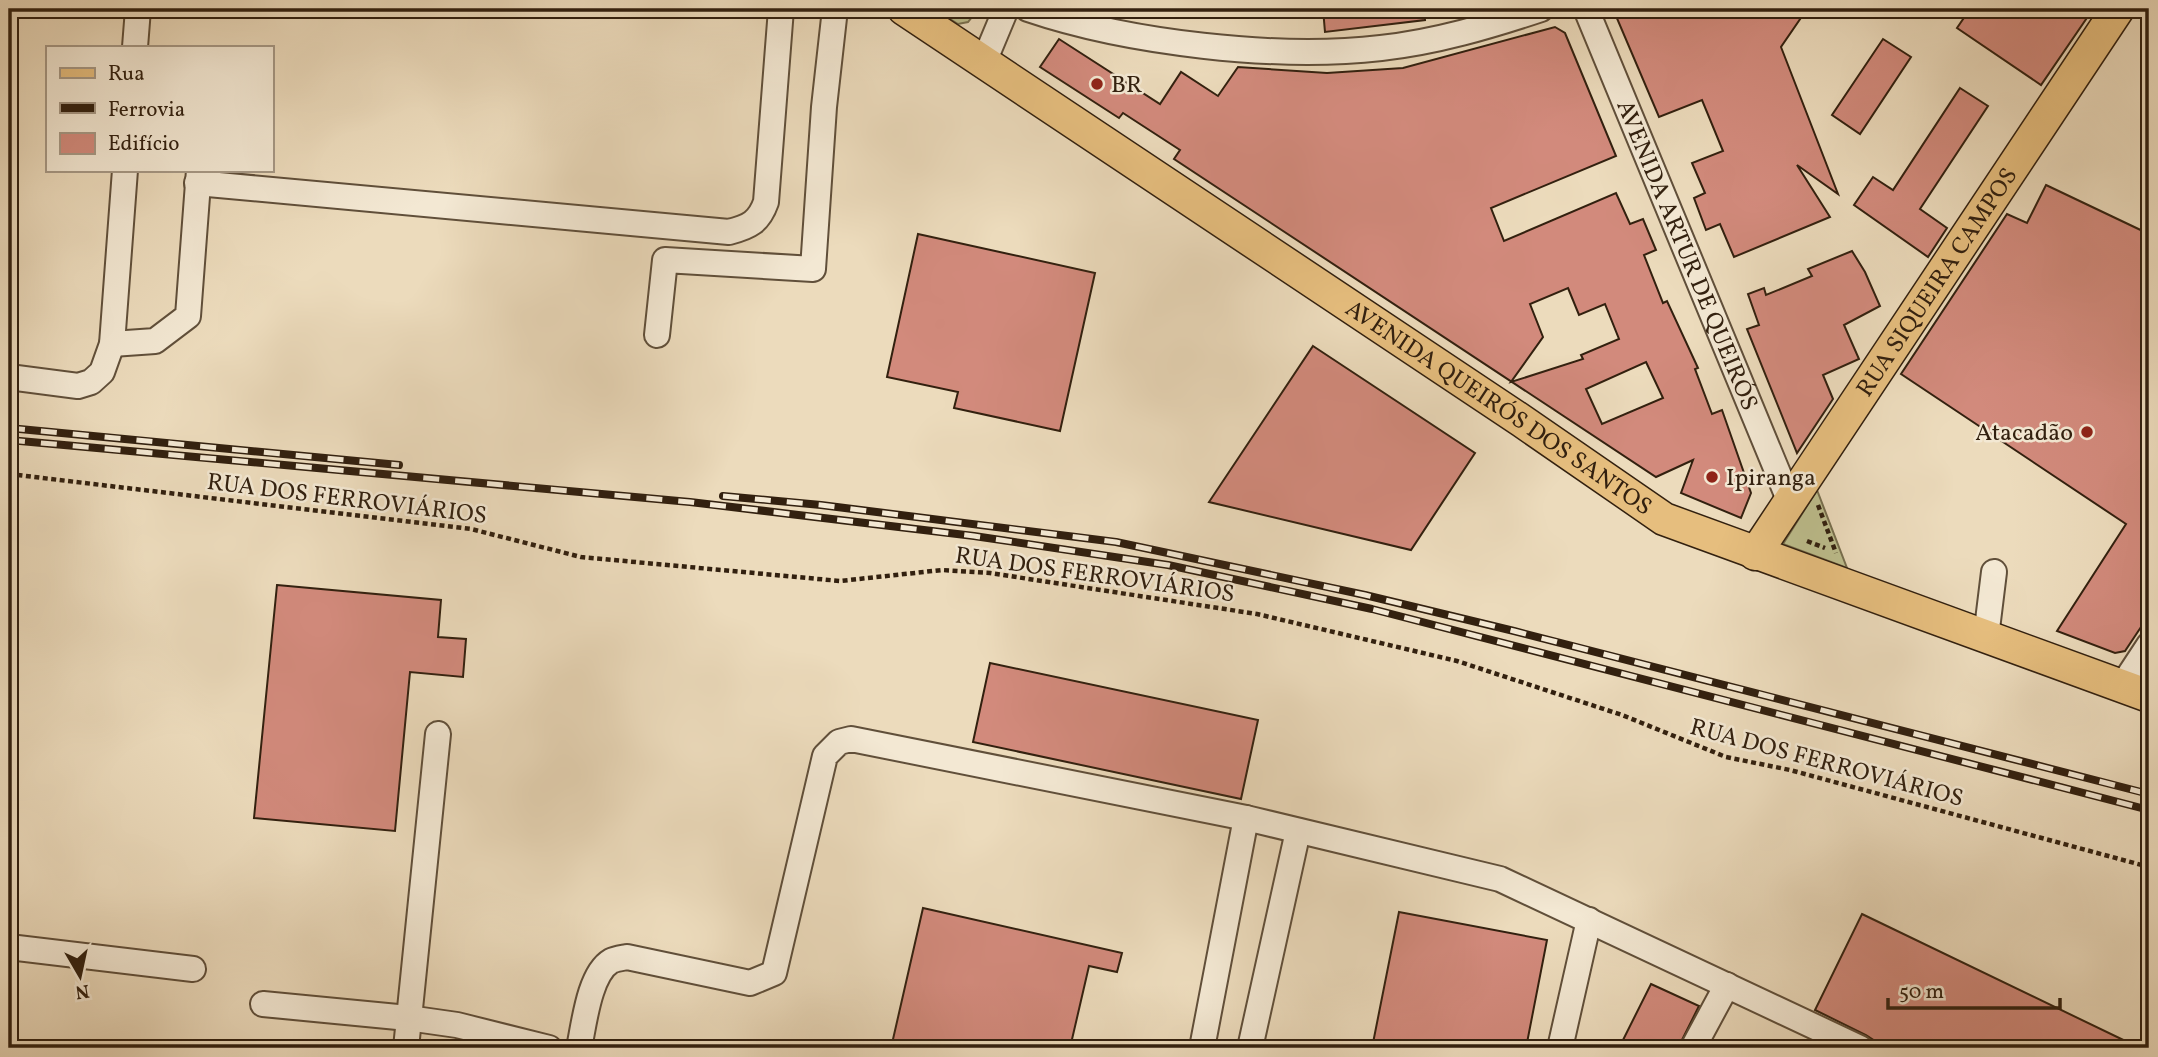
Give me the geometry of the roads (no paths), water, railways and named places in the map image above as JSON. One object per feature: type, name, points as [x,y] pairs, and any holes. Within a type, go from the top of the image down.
[{"type":"main road","name":"AVENIDA QUEIRÓS DOS SANTOS","points":[[904,9],[1522,421],[1664,519],[2136,691]]},
{"type":"main road","name":"RUA SIQUEIRA CAMPOS","points":[[1755,554],[1810,471],[1890,371],[2118,9]]},
{"type":"street","points":[[135,46],[138,9]]},
{"type":"street","points":[[111,344],[155,341],[188,316],[198,176],[729,232],[751,226],[762,215],[766,202],[781,9]]},
{"type":"street","points":[[657,335],[665,260],[813,270],[824,107],[835,9]]},
{"type":"street","points":[[984,64],[1006,9]]},
{"type":"street","points":[[1028,9],[1100,27],[1183,41],[1275,51],[1332,52],[1382,48],[1437,39],[1541,9]]},
{"type":"street","name":"AVENIDA ARTUR DE QUEIRÓS","points":[[1586,9],[1790,502]]},
{"type":"street","points":[[9,377],[78,386],[91,382],[103,372],[111,344],[125,172]]},
{"type":"street","points":[[1986,637],[1994,572]]},
{"type":"street","points":[[2136,691],[2149,645]]},
{"type":"street","points":[[406,1048],[438,734]]},
{"type":"street","points":[[579,1048],[592,990],[600,972],[611,961],[627,957],[750,983],[774,972],[824,756],[839,741],[851,739],[1246,818],[1500,879],[1860,1048]]},
{"type":"street","points":[[1202,1048],[1246,818]]},
{"type":"street","points":[[1250,1048],[1298,831]]},
{"type":"street","points":[[1560,1048],[1590,920]]},
{"type":"street","points":[[9,947],[193,969]]},
{"type":"street","points":[[1693,1048],[1727,985]]},
{"type":"street","points":[[263,1004],[408,1018],[457,1026],[549,1048]]},
{"type":"railway","points":[[9,428],[399,465]]},
{"type":"railway","points":[[9,440],[690,502],[974,536],[1168,565],[1372,609],[2149,810]]},
{"type":"railway","points":[[723,496],[821,505],[1116,542],[1365,595],[1514,631],[2149,794]]},
{"type":"place","name":"BR","points":[[1097,84]]},
{"type":"place","name":"Atacadão","points":[[2087,432]]},
{"type":"place","name":"Ipiranga","points":[[1712,477]]}]
